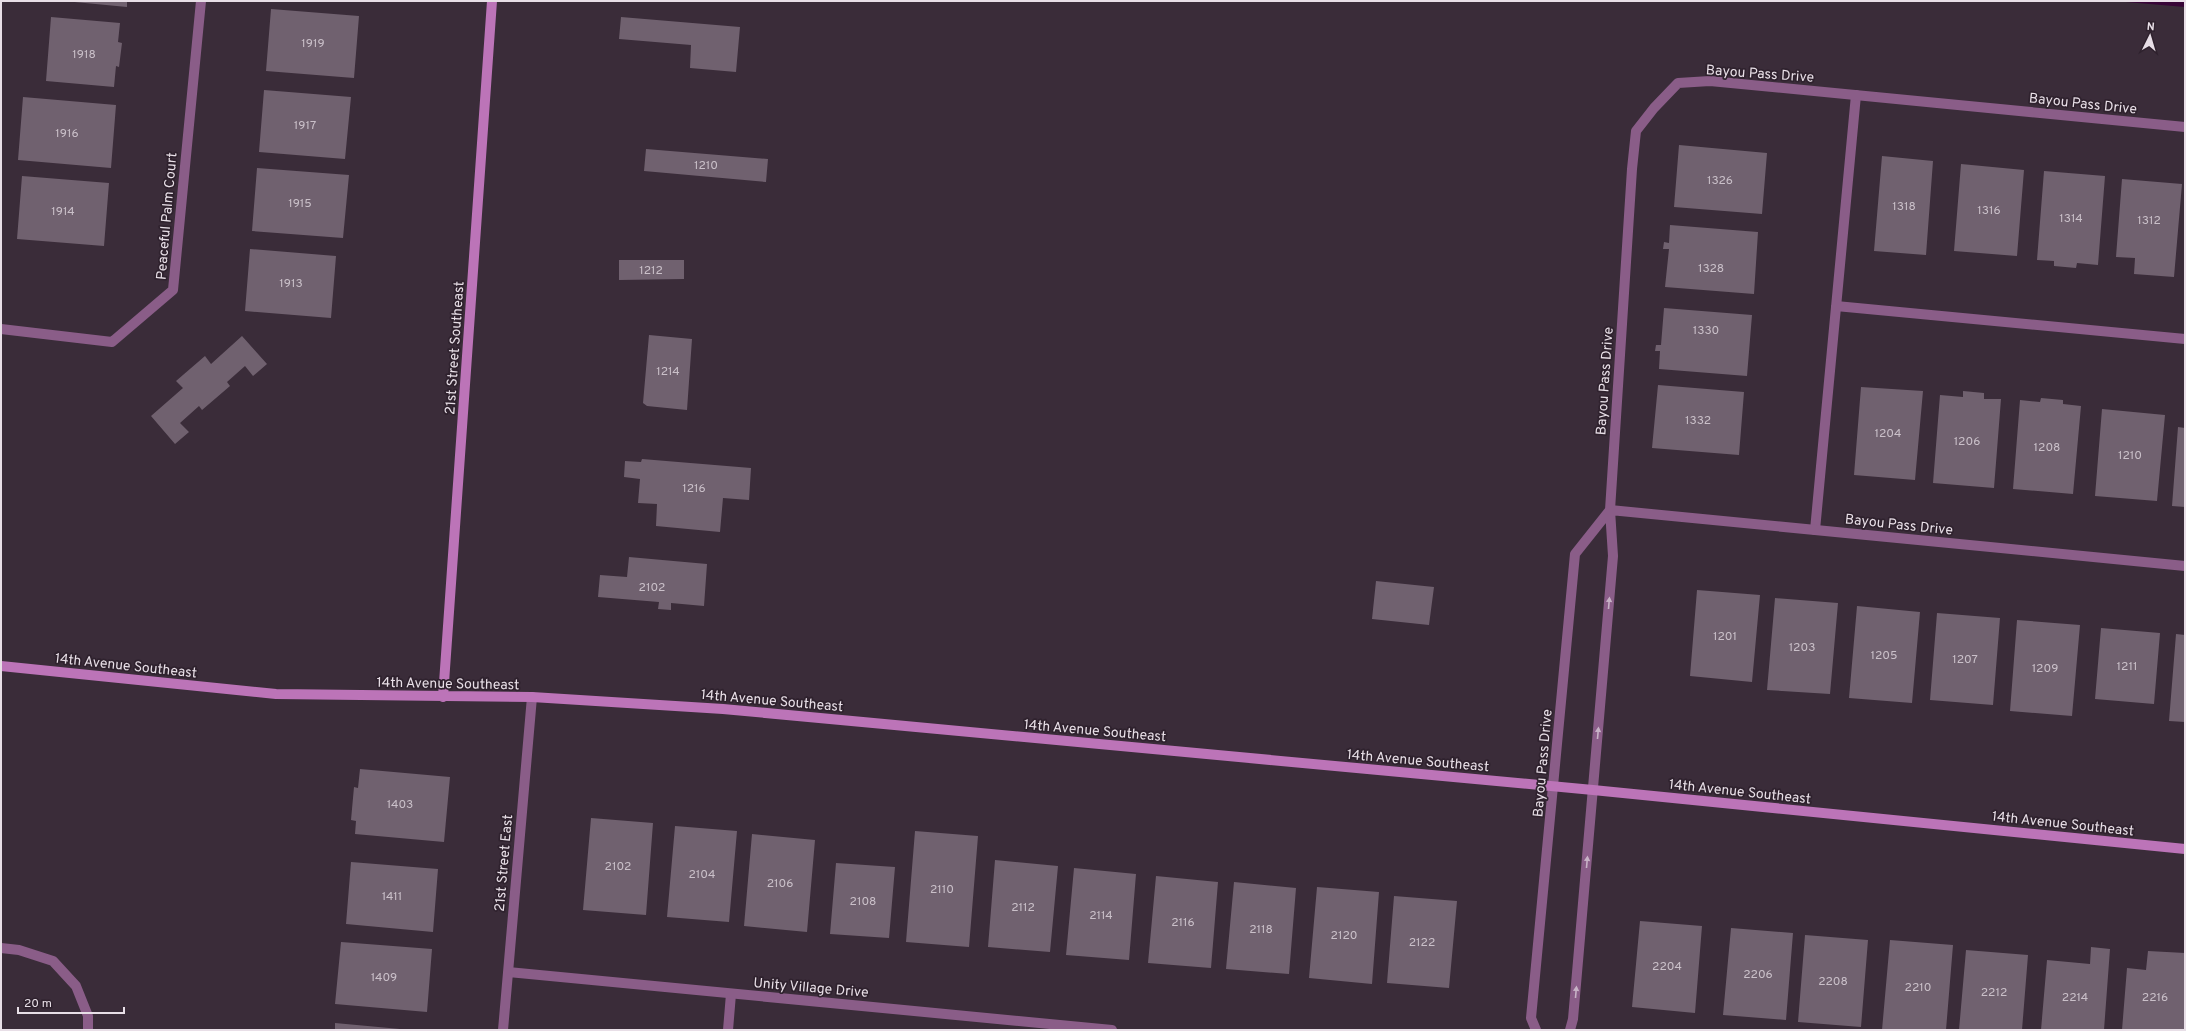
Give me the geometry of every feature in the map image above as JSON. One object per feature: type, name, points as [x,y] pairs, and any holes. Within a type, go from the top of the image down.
[{"type":"street","name":"Peaceful Palm Court","points":[[1,329],[112,342],[173,290],[201,1]]},
{"type":"street","name":"21st Street Southeast","points":[[443,697],[492,1]]},
{"type":"street","name":"Bayou Pass Drive","points":[[1570,1030],[1573,1019],[1613,556],[1610,510],[1632,170],[1636,131],[1654,108],[1678,84],[1710,81],[2185,127]]},
{"type":"street","points":[[1815,530],[1856,95]]},
{"type":"street","points":[[1836,306],[2185,339]]},
{"type":"street","name":"Bayou Pass Drive","points":[[1610,510],[2185,566]]},
{"type":"street","name":"Bayou Pass Drive","points":[[1536,1030],[1530,1018],[1554,787],[1575,554],[1610,510]]},
{"type":"street","name":"14th Avenue Southeast","points":[[1,666],[276,694],[532,697],[724,709],[1593,790],[2185,849]]},
{"type":"street","name":"21st Street East","points":[[503,1030],[532,697]]},
{"type":"street","points":[[1,948],[19,950],[53,961],[76,986],[88,1016],[88,1030]]},
{"type":"street","name":"Unity Village Drive","points":[[508,972],[1112,1030]]},
{"type":"street","points":[[728,1030],[731,994]]},
{"type":"shaded area","points":[[2114,1],[2185,1],[2185,7]]},
{"type":"building","points":[[64,1],[127,1],[127,7]]},
{"type":"building","points":[[271,9],[359,16],[354,78],[266,71]]},
{"type":"building","points":[[51,17],[120,23],[118,42],[122,43],[119,67],[116,66],[114,87],[46,81]]},
{"type":"building","points":[[621,17],[740,27],[736,72],[690,68],[691,45],[619,39]]},
{"type":"building","points":[[264,90],[351,97],[345,159],[259,152]]},
{"type":"building","points":[[23,97],[116,105],[111,168],[18,160]]},
{"type":"building","points":[[1679,145],[1767,153],[1762,214],[1674,207]]},
{"type":"building","points":[[646,149],[768,159],[766,182],[644,171]]},
{"type":"building","points":[[1882,156],[1933,161],[1926,255],[1874,251]]},
{"type":"building","points":[[1961,164],[2024,170],[2017,256],[1954,251]]},
{"type":"building","points":[[257,168],[349,175],[343,238],[252,231]]},
{"type":"building","points":[[2044,171],[2105,176],[2098,265],[2077,263],[2076,268],[2054,266],[2054,261],[2037,260]]},
{"type":"building","points":[[22,176],[109,183],[104,246],[17,239]]},
{"type":"building","points":[[2122,179],[2182,184],[2174,277],[2134,274],[2135,258],[2116,257]]},
{"type":"building","points":[[1670,225],[1758,232],[1754,294],[1665,287],[1669,249],[1663,249],[1664,242],[1669,243]]},
{"type":"building","points":[[250,249],[336,256],[331,318],[245,311]]},
{"type":"building","points":[[619,260],[684,260],[684,279],[619,280]]},
{"type":"building","points":[[1664,308],[1752,315],[1747,376],[1659,369],[1660,351],[1655,351],[1656,345],[1661,345]]},
{"type":"building","points":[[649,335],[692,339],[687,410],[647,406],[643,403]]},
{"type":"building","points":[[242,336],[267,364],[253,376],[245,366],[227,382],[230,386],[202,410],[199,406],[180,423],[189,432],[175,444],[151,416],[183,388],[176,381],[205,356],[211,364]]},
{"type":"building","points":[[1658,385],[1744,392],[1739,455],[1652,448]]},
{"type":"building","points":[[1861,387],[1923,391],[1915,480],[1854,475]]},
{"type":"building","points":[[1963,391],[1984,393],[1984,399],[2001,399],[1994,488],[1933,483],[1940,395],[1963,397]]},
{"type":"building","points":[[2041,398],[2063,400],[2063,404],[2081,406],[2073,494],[2013,489],[2020,400],[2040,402]]},
{"type":"building","points":[[2102,409],[2165,415],[2157,501],[2095,496]]},
{"type":"building","points":[[2178,427],[2185,428],[2185,507],[2172,506]]},
{"type":"building","points":[[642,459],[751,468],[749,500],[723,498],[720,532],[656,526],[657,504],[638,503],[640,479],[624,477],[625,461],[641,462]]},
{"type":"building","points":[[629,557],[707,564],[704,606],[671,603],[671,610],[658,609],[659,602],[598,597],[600,575],[627,577]]},
{"type":"building","points":[[1376,581],[1434,587],[1429,625],[1372,619]]},
{"type":"building","points":[[1697,590],[1760,595],[1752,682],[1690,676]]},
{"type":"building","points":[[1775,598],[1838,603],[1830,694],[1767,690]]},
{"type":"building","points":[[1857,606],[1920,612],[1912,703],[1849,698]]},
{"type":"building","points":[[1937,613],[2000,618],[1993,705],[1930,700]]},
{"type":"building","points":[[2017,620],[2080,625],[2072,716],[2010,711]]},
{"type":"building","points":[[2101,628],[2160,633],[2154,704],[2095,699]]},
{"type":"building","points":[[2176,634],[2185,635],[2185,722],[2169,721]]},
{"type":"building","points":[[360,769],[450,777],[444,842],[355,834],[356,821],[351,820],[354,787],[358,788]]},
{"type":"building","points":[[591,818],[653,823],[646,915],[583,910]]},
{"type":"building","points":[[675,826],[737,831],[729,922],[667,917]]},
{"type":"building","points":[[915,831],[978,836],[969,947],[906,942]]},
{"type":"building","points":[[752,834],[815,840],[807,932],[744,926]]},
{"type":"building","points":[[995,860],[1058,866],[1050,952],[988,947]]},
{"type":"building","points":[[351,862],[438,869],[433,932],[346,924]]},
{"type":"building","points":[[836,863],[895,867],[889,938],[830,934]]},
{"type":"building","points":[[1074,868],[1136,874],[1129,960],[1066,955]]},
{"type":"building","points":[[1156,876],[1218,882],[1211,968],[1148,963]]},
{"type":"building","points":[[1234,882],[1296,888],[1289,974],[1226,969]]},
{"type":"building","points":[[1317,887],[1379,892],[1372,984],[1309,978]]},
{"type":"building","points":[[1394,896],[1457,901],[1449,988],[1387,983]]},
{"type":"building","points":[[1640,921],[1702,926],[1695,1013],[1632,1007]]},
{"type":"building","points":[[1731,928],[1793,933],[1786,1020],[1723,1015]]},
{"type":"building","points":[[1805,935],[1868,940],[1861,1027],[1798,1022]]},
{"type":"building","points":[[1890,940],[1953,945],[1946,1030],[1882,1030]]},
{"type":"building","points":[[341,942],[432,949],[427,1012],[335,1004]]},
{"type":"building","points":[[2091,947],[2110,949],[2104,1030],[2041,1030],[2047,960],[2090,964]]},
{"type":"building","points":[[1966,950],[2028,955],[2022,1030],[1959,1030]]},
{"type":"building","points":[[2148,951],[2185,953],[2185,1030],[2122,1030],[2127,968],[2146,970]]},
{"type":"building","points":[[335,1023],[400,1029],[400,1030],[335,1030]]}]
